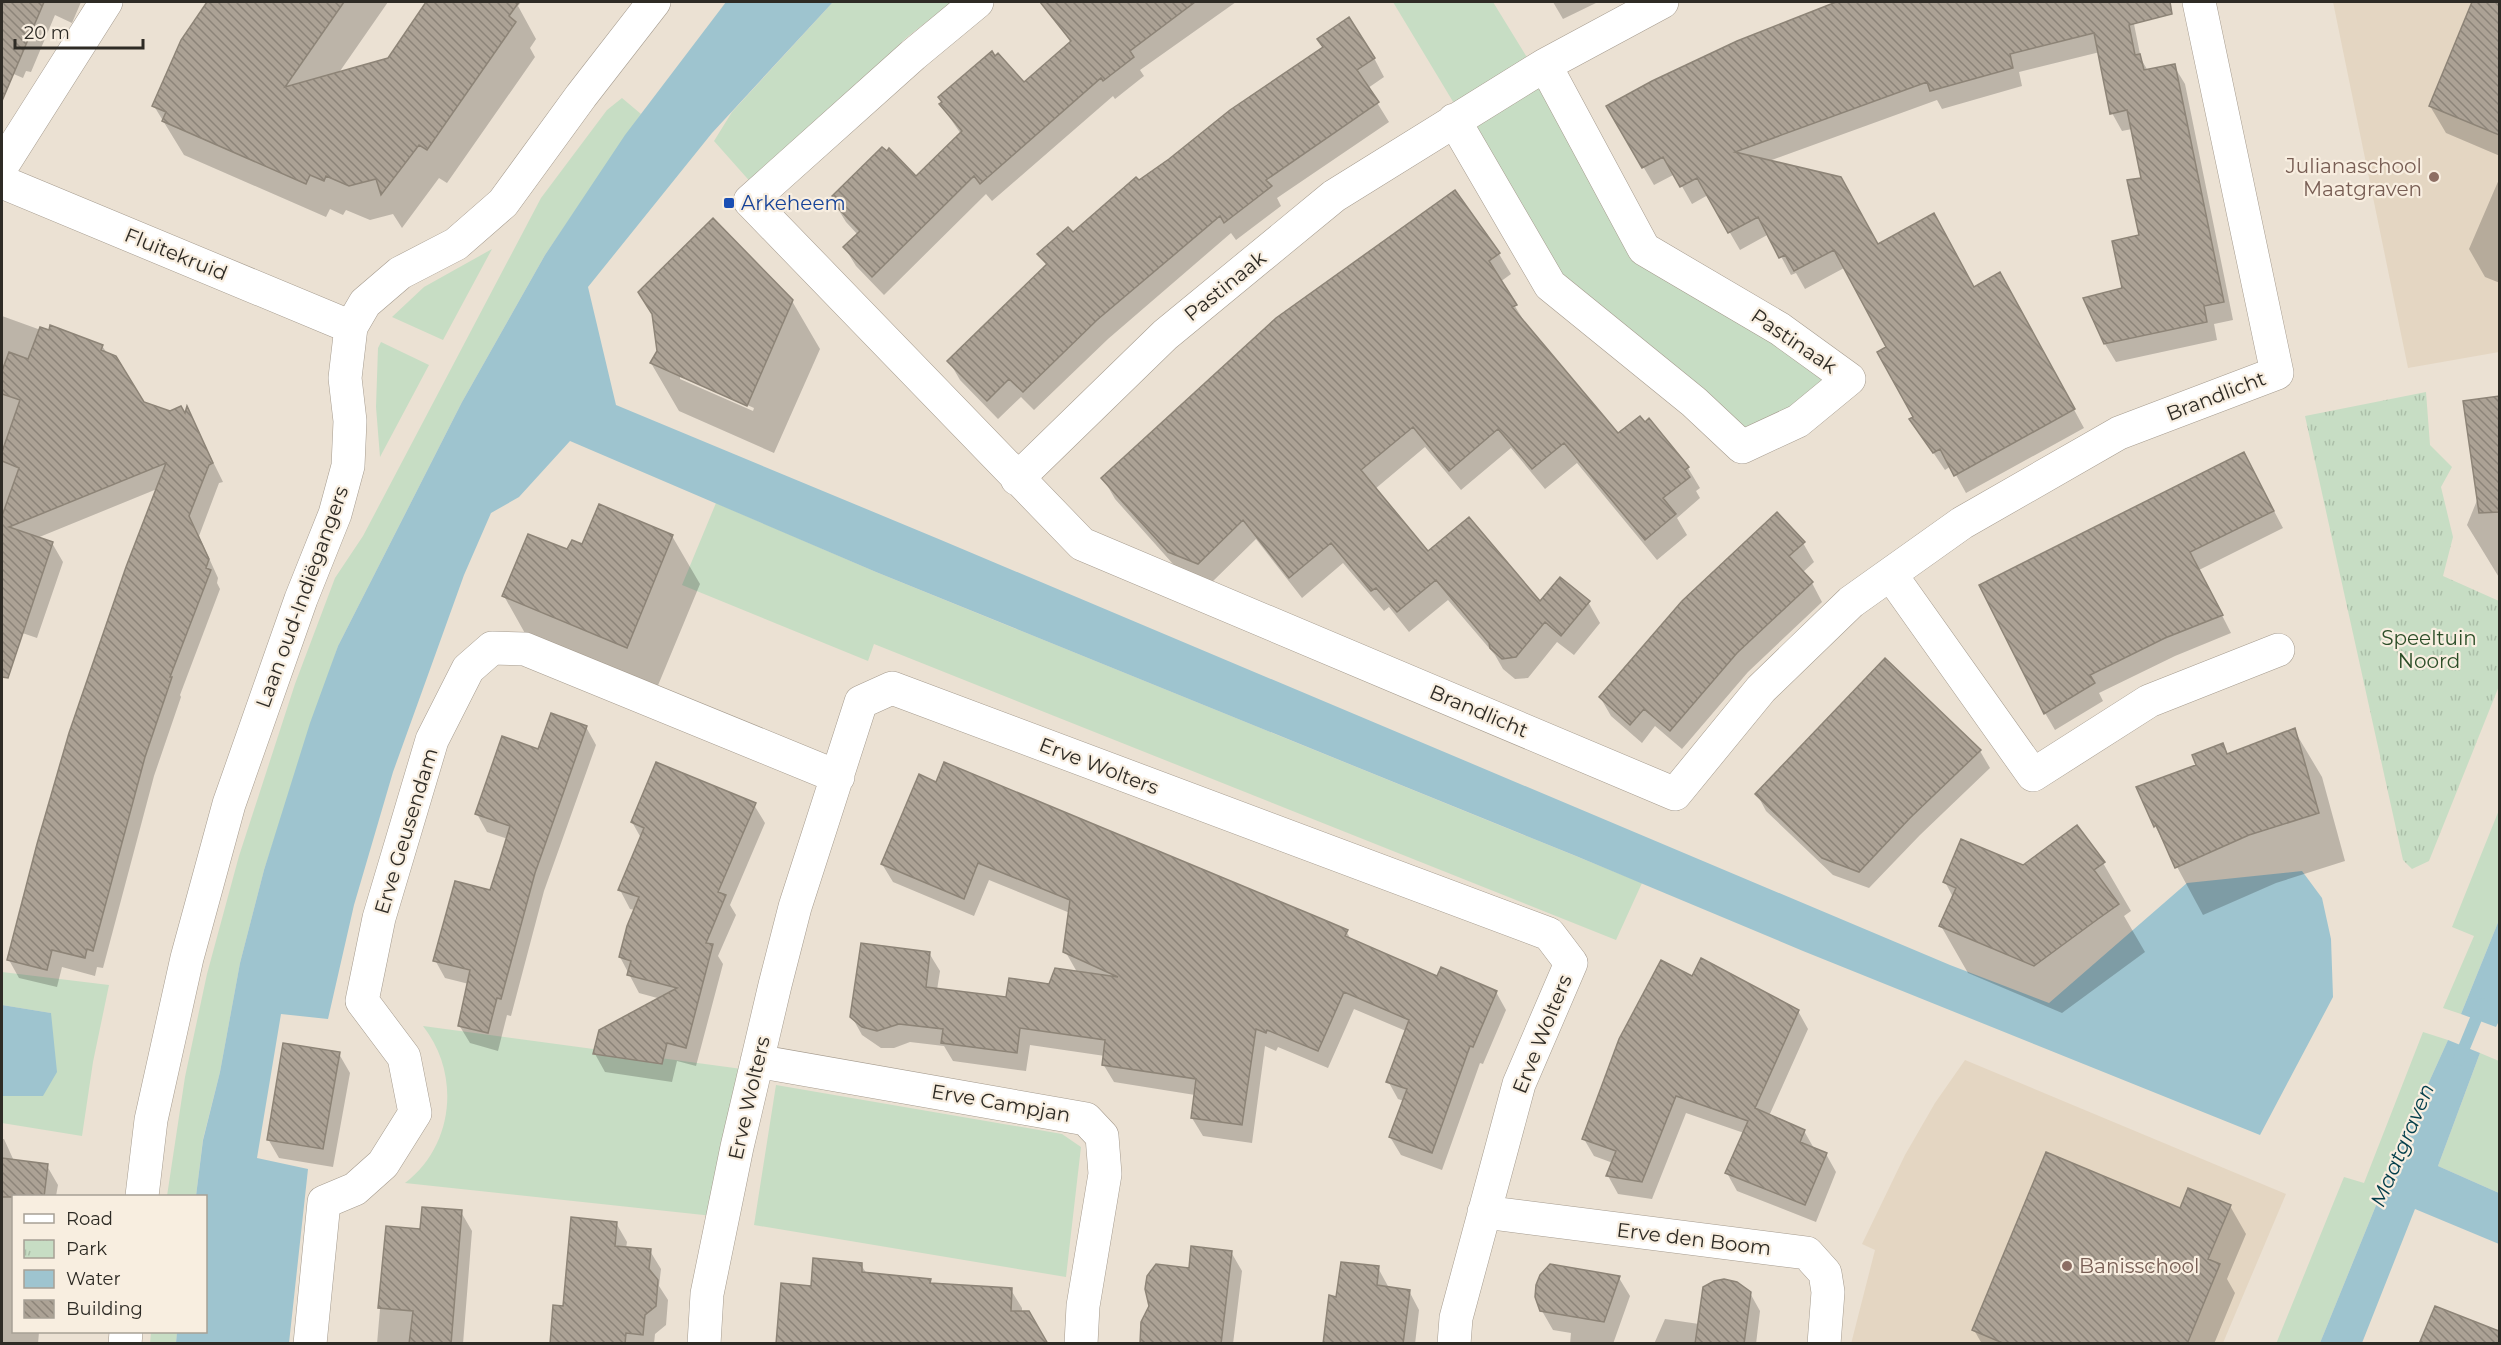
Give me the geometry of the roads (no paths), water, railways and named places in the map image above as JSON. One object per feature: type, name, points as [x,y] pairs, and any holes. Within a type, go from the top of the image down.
[{"type":"street","points":[[2,166],[106,2]]},
{"type":"street","name":"Laan oud-Indiëgangers","points":[[142,1195],[151,1120],[187,958],[229,804],[301,599],[335,514],[348,466],[350,421],[345,378],[351,327],[365,303],[399,273],[456,244],[503,203],[581,96],[654,2]]},
{"type":"street","points":[[977,2],[913,55],[750,201],[1017,479]]},
{"type":"street","name":"Pastinaak","points":[[1017,479],[1165,335],[1325,203],[1545,65],[1662,2]]},
{"type":"street","name":"Brandlicht","points":[[1017,479],[1082,544],[1675,794],[1761,689],[1851,602],[1962,523],[2119,433],[2277,373],[2199,2]]},
{"type":"street","name":"Pastinaak","points":[[1454,120],[1550,285],[1694,402],[1742,447],[1798,421],[1849,379],[1780,329],[1644,249],[1545,65]]},
{"type":"street","name":"Fluitekruid","points":[[2,182],[351,327]]},
{"type":"street","points":[[1891,575],[2033,775],[2149,701],[2278,650]]},
{"type":"street","name":"Erve Geusendam","points":[[310,1344],[324,1202],[355,1189],[383,1164],[415,1113],[404,1058],[362,1001],[379,918],[432,740],[468,669],[492,648],[525,649],[837,777]]},
{"type":"street","name":"Erve Wolters","points":[[704,1344],[706,1294],[757,1061],[795,908],[861,702],[892,688],[1549,934],[1571,963],[1519,1084],[1456,1318],[1454,1344]]},
{"type":"street","name":"Erve Campjan","points":[[757,1061],[1086,1119],[1102,1136],[1105,1174],[1083,1306],[1081,1344]]},
{"type":"street","name":"Erve den Boom","points":[[1484,1212],[1807,1253],[1825,1273],[1828,1292],[1824,1344]]},
{"type":"water","points":[[726,2],[833,2],[712,133],[588,287],[616,405],[1950,965],[2049,1003],[2187,883],[2302,871],[2322,898],[2331,939],[2333,997],[2260,1135],[876,572],[570,441],[519,497],[491,513],[464,575],[393,772],[354,905],[328,1019],[281,1014],[257,1158],[308,1169],[289,1343],[176,1343],[177,1333],[207,1333],[207,1195],[196,1195],[203,1140],[220,1072],[240,963],[264,870],[310,723],[338,646],[462,402],[545,255],[625,135]]},
{"type":"water","points":[[2499,920],[2500,1019],[2496,1027],[2461,1014]]},
{"type":"water","points":[[2,1005],[51,1013],[57,1072],[43,1096],[2,1096]]},
{"type":"water","points":[[2448,1040],[2480,1053],[2438,1166],[2499,1193],[2499,1244],[2415,1209],[2362,1343],[2320,1343],[2401,1144]]},
{"type":"waterway","name":"Maatgraven","points":[[2459,1060],[2482,1004]]},
{"type":"place","name":"Julianaschool Maatgraven","points":[[2434,177]]},
{"type":"place","name":"Arkeheem","points":[[729,203]]},
{"type":"place","name":"Banisschool","points":[[2067,1266]]},
{"type":"park label","name":"Speeltuin Noord","points":[[2429,650]]}]
